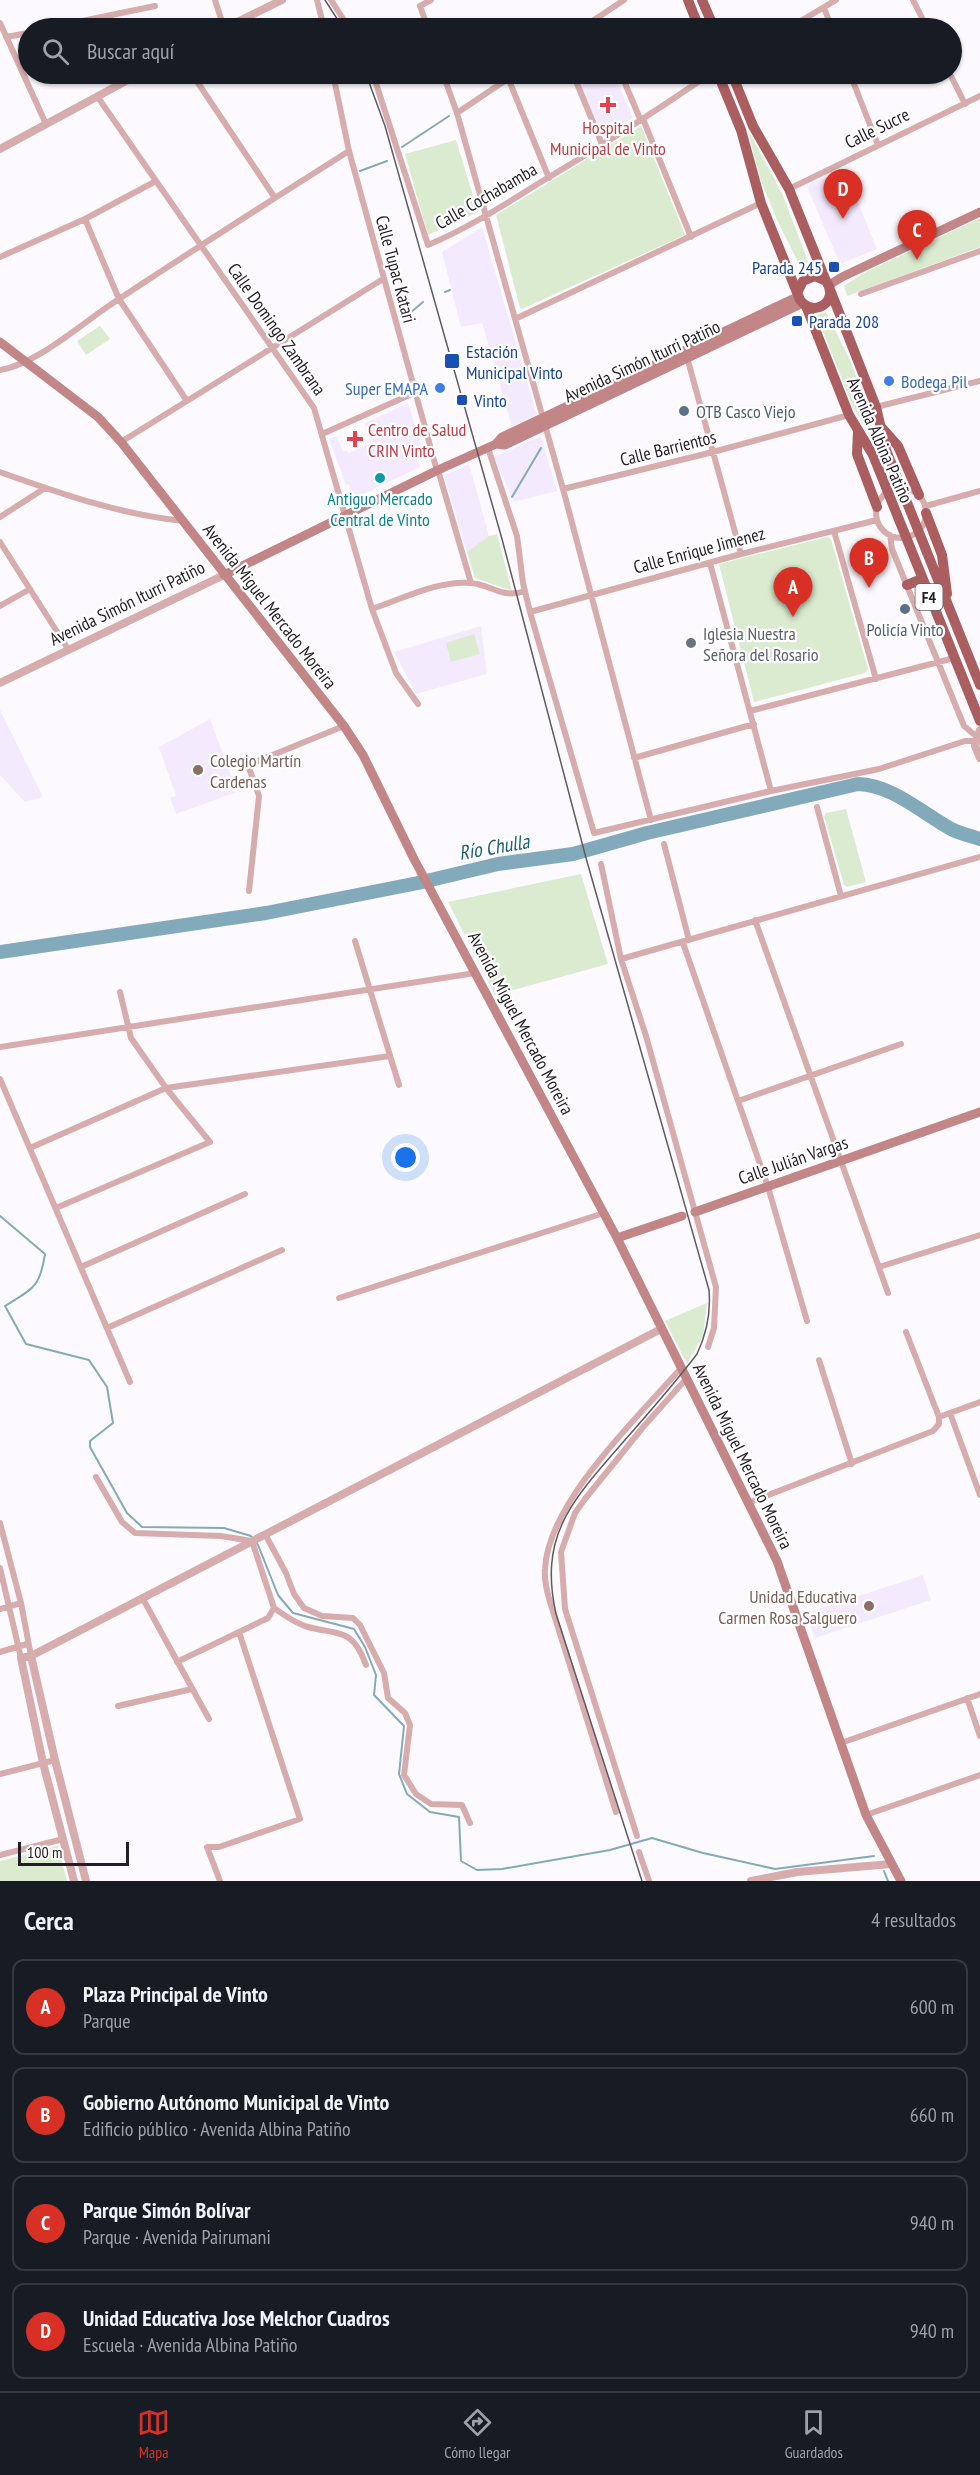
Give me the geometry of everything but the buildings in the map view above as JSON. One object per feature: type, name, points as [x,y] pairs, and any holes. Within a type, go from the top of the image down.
[{"type":"highway","points":[[688,0],[695,18]]},
{"type":"highway","points":[[702,0],[710,18]]},
{"type":"highway","name":"Avenida Albina Patiño","points":[[722,84],[741,130],[761,203],[849,415],[873,455],[980,721]]},
{"type":"highway","name":"Avenida Albina Patiño","points":[[736,84],[753,126],[789,189],[876,407],[886,450],[980,685]]},
{"type":"highway","points":[[819,277],[828,286],[829,300],[822,306],[814,309],[801,299],[801,284],[807,278],[819,277]]},
{"type":"highway","points":[[880,425],[898,446],[919,495]]},
{"type":"highway","points":[[858,431],[857,454],[877,507]]},
{"type":"highway","points":[[926,509],[942,555],[949,610]]},
{"type":"highway","points":[[907,585],[922,579]]},
{"type":"main road","points":[[828,286],[842,277],[980,212]]},
{"type":"main road","name":"Avenida Simón Iturri Patiño","points":[[224,575],[492,446],[502,436],[543,422],[801,299]]},
{"type":"main road","name":"Avenida Miguel Mercado Moreira","points":[[0,342],[99,417],[344,726],[363,754],[424,877],[617,1238],[748,1503],[783,1577],[866,1815]]},
{"type":"main road","name":"Calle Julián Vargas","points":[[695,1212],[980,1112]]},
{"type":"main road","name":"Calle Julián Vargas","points":[[617,1238],[682,1216]]},
{"type":"main road","points":[[866,1815],[901,1881]]},
{"type":"street","points":[[215,0],[221,18]]},
{"type":"street","points":[[245,18],[282,0]]},
{"type":"street","points":[[317,0],[322,18]]},
{"type":"street","points":[[331,0],[343,18]]},
{"type":"street","points":[[424,18],[420,6],[431,0]]},
{"type":"street","points":[[597,18],[624,0]]},
{"type":"street","points":[[806,18],[836,0]]},
{"type":"street","points":[[913,0],[922,18]]},
{"type":"street","points":[[97,18],[155,6]]},
{"type":"street","points":[[824,8],[828,18]]},
{"type":"street","points":[[0,23],[18,64]]},
{"type":"street","points":[[6,38],[18,35]]},
{"type":"street","points":[[27,84],[46,124]]},
{"type":"street","points":[[0,149],[120,84]]},
{"type":"street","points":[[199,84],[275,198]]},
{"type":"street","name":"Calle Tupac Katari","points":[[335,84],[348,151],[414,393],[471,583]]},
{"type":"street","name":"Calle Cochabamba","points":[[376,84],[428,245],[486,216],[642,120],[695,84]]},
{"type":"street","points":[[447,84],[457,113],[563,489],[651,820]]},
{"type":"street","points":[[457,113],[499,84]]},
{"type":"street","points":[[510,84],[549,177]]},
{"type":"street","points":[[577,84],[602,144]]},
{"type":"street","points":[[626,84],[691,237]]},
{"type":"street","points":[[854,84],[878,145]]},
{"type":"street","points":[[955,84],[965,104]]},
{"type":"street","name":"Calle Domingo Zambrana","points":[[97,96],[314,408],[372,609],[396,673],[418,705]]},
{"type":"street","name":"Calle Sucre","points":[[789,189],[980,96]]},
{"type":"street","points":[[0,370],[26,362],[348,151]]},
{"type":"street","points":[[0,257],[85,219],[156,181]]},
{"type":"street","points":[[515,318],[761,203]]},
{"type":"street","points":[[85,219],[119,299],[187,401]]},
{"type":"street","points":[[861,294],[980,251]]},
{"type":"street","points":[[121,442],[383,279]]},
{"type":"street","points":[[686,355],[741,554]]},
{"type":"street","points":[[876,407],[980,381]]},
{"type":"street","points":[[322,434],[414,393]]},
{"type":"street","name":"Calle Barrientos","points":[[563,489],[849,415]]},
{"type":"street","points":[[492,446],[517,536],[530,612],[594,833],[771,791],[879,769],[977,736]]},
{"type":"street","points":[[0,472],[45,488],[152,518],[184,522]]},
{"type":"street","points":[[0,517],[45,488]]},
{"type":"street","points":[[901,488],[909,489],[919,495],[926,509],[923,526],[905,537],[890,535],[881,528],[877,520],[877,507],[887,492],[901,488]]},
{"type":"street","points":[[926,509],[980,491]]},
{"type":"street","name":"Calle Enrique Jimenez","points":[[530,612],[741,554],[877,520]]},
{"type":"street","points":[[834,531],[876,679]]},
{"type":"street","points":[[890,535],[892,549],[964,726],[977,736]]},
{"type":"street","points":[[0,542],[68,649]]},
{"type":"street","points":[[710,563],[771,791]]},
{"type":"street","name":"Avenida Simón Iturri Patiño","points":[[0,683],[224,575]]},
{"type":"street","points":[[372,609],[443,585],[471,583],[512,595],[525,591]]},
{"type":"street","points":[[0,606],[30,589]]},
{"type":"street","points":[[750,711],[954,658]]},
{"type":"street","points":[[634,758],[754,724]]},
{"type":"street","points":[[249,891],[259,795],[249,765],[344,726]]},
{"type":"street","points":[[977,736],[976,752],[980,758]]},
{"type":"street","points":[[817,807],[841,896]]},
{"type":"street","points":[[664,844],[686,941],[768,1187],[807,1321]]},
{"type":"street","points":[[621,959],[980,857]]},
{"type":"street","points":[[601,864],[621,959],[646,1036],[716,1287],[714,1328],[708,1347]]},
{"type":"street","points":[[755,920],[888,1293]]},
{"type":"street","points":[[355,941],[399,1085]]},
{"type":"street","points":[[0,1047],[475,973]]},
{"type":"street","points":[[56,1208],[210,1142],[166,1088],[130,1038],[120,992]]},
{"type":"street","points":[[738,1101],[901,1044]]},
{"type":"street","points":[[30,1148],[166,1088],[390,1056]]},
{"type":"street","points":[[0,1079],[130,1382]]},
{"type":"street","points":[[81,1267],[245,1194]]},
{"type":"street","name":"Calle Julián Vargas","points":[[682,1216],[695,1212]]},
{"type":"street","points":[[339,1298],[604,1214]]},
{"type":"street","points":[[879,1267],[980,1235]]},
{"type":"street","points":[[107,1328],[282,1251]]},
{"type":"street","points":[[21,1658],[31,1656],[143,1599],[661,1329]]},
{"type":"street","points":[[748,1503],[933,1431],[939,1424],[939,1417],[906,1332]]},
{"type":"street","points":[[819,1360],[852,1464]]},
{"type":"street","points":[[616,1812],[545,1585],[545,1566],[556,1526],[573,1494],[682,1367]]},
{"type":"street","points":[[637,1836],[565,1609],[561,1552],[575,1513],[585,1499],[687,1378]]},
{"type":"street","points":[[939,1417],[980,1402]]},
{"type":"street","points":[[950,1413],[980,1495]]},
{"type":"street","points":[[96,1477],[122,1522],[135,1533],[256,1539],[286,1573],[294,1594],[304,1608],[322,1616],[353,1618],[360,1625],[384,1673],[388,1698],[405,1713],[410,1725],[404,1774],[416,1794],[431,1804],[462,1805],[470,1823]]},
{"type":"street","points":[[0,1523],[21,1603],[27,1644],[86,1881]]},
{"type":"street","points":[[256,1539],[274,1608],[306,1627],[340,1632],[354,1641],[366,1665]]},
{"type":"street","points":[[0,1568],[44,1763],[75,1881]]},
{"type":"street","points":[[143,1599],[209,1719]]},
{"type":"street","points":[[0,1609],[21,1603]]},
{"type":"street","points":[[177,1662],[268,1618],[274,1608]]},
{"type":"street","points":[[220,1881],[207,1847],[219,1847],[300,1819],[239,1632]]},
{"type":"street","points":[[0,1652],[27,1644]]},
{"type":"street","points":[[118,1706],[192,1689]]},
{"type":"street","points":[[841,1743],[980,1694]]},
{"type":"street","points":[[967,1698],[980,1736]]},
{"type":"street","points":[[0,1774],[55,1760]]},
{"type":"street","points":[[866,1815],[980,1775]]},
{"type":"street","points":[[0,1855],[63,1839]]},
{"type":"street","points":[[639,1852],[649,1881]]},
{"type":"street","points":[[751,1881],[797,1872],[891,1864]]},
{"type":"shaded area","name":"Hospital Municipal de Vinto","points":[[580,84],[618,84],[633,118],[602,138]]},
{"type":"shaded area","points":[[845,170],[877,249],[840,264],[808,189],[810,184]]},
{"type":"shaded area","points":[[482,227],[537,415],[512,426],[482,323],[461,327],[442,252]]},
{"type":"shaded area","points":[[408,403],[422,449],[420,450],[423,457],[417,460],[420,467],[355,498],[349,484],[346,485],[329,439],[336,436],[343,452],[348,453],[373,443],[365,423]]},
{"type":"shaded area","points":[[541,436],[557,491],[514,502],[494,457]]},
{"type":"shaded area","points":[[469,464],[489,536],[467,552],[444,475]]},
{"type":"shaded area","points":[[481,626],[487,674],[416,694],[394,652]]},
{"type":"shaded area","points":[[0,710],[43,797],[25,802],[0,775]]},
{"type":"shaded area","name":"Colegio Martín Cardenas","points":[[210,719],[237,792],[176,814],[170,798],[176,796],[159,747]]},
{"type":"shaded area","name":"Unidad Educativa Carmen Rosa Salguero","points":[[923,1575],[931,1600],[815,1638],[806,1613]]},
{"type":"green space","points":[[641,126],[685,235],[520,308],[496,215]]},
{"type":"green space","points":[[747,128],[782,193],[811,269],[803,272],[777,220],[761,181]]},
{"type":"green space","points":[[456,140],[478,212],[428,235],[405,154]]},
{"type":"green space","points":[[980,218],[980,247],[847,296],[844,286],[862,274]]},
{"type":"green space","points":[[826,312],[850,360],[866,402],[881,455],[853,407],[816,315]]},
{"type":"green space","points":[[100,326],[110,339],[86,355],[77,341]]},
{"type":"green space","points":[[497,534],[512,591],[475,578],[467,552],[489,536]]},
{"type":"green space","points":[[827,537],[831,539],[868,669],[865,673],[754,702],[719,564]]},
{"type":"green space","points":[[474,634],[480,654],[451,662],[446,643]]},
{"type":"green space","points":[[846,809],[866,882],[847,887],[844,885],[824,816],[826,813]]},
{"type":"green space","points":[[581,874],[608,964],[495,995],[448,902]]},
{"type":"green space","points":[[707,1303],[703,1336],[687,1364],[665,1321]]},
{"type":"green space","points":[[58,1846],[67,1881],[0,1881],[0,1861]]},
{"type":"waterway","points":[[402,147],[449,116]]},
{"type":"waterway","points":[[360,171],[387,161]]},
{"type":"waterway","points":[[445,292],[450,290]]},
{"type":"waterway","points":[[403,319],[423,302]]},
{"type":"waterway","points":[[512,497],[541,448]]},
{"type":"waterway","name":"Río Chulla","points":[[0,952],[266,913],[418,883],[498,864],[573,854],[647,833],[858,784],[883,789],[953,830],[980,839]]},
{"type":"waterway","points":[[0,1216],[45,1254],[37,1281],[28,1291],[5,1306],[26,1344],[89,1360],[107,1387],[113,1423],[90,1441],[90,1447],[127,1513],[142,1527],[224,1528],[251,1536],[258,1545],[278,1595],[293,1613],[354,1629],[365,1647],[376,1675],[374,1695],[404,1726],[399,1774],[407,1794],[430,1812],[459,1817],[461,1861],[477,1870],[502,1869],[610,1850],[652,1838],[703,1853],[775,1869],[874,1856]]},
{"type":"waterway","points":[[884,1871],[888,1881]]},
{"type":"tram line","points":[[325,0],[337,18]]},
{"type":"tram line","points":[[370,84],[385,126],[502,539],[586,858],[709,1290],[708,1323],[697,1354],[573,1504],[555,1542],[552,1563],[552,1587],[556,1614],[642,1881]]},
{"type":"place","name":"Hospital Municipal de Vinto","points":[[608,105]]},
{"type":"place","name":"Unidad Educativa Jose Melchor Cuadros","points":[[843,219]]},
{"type":"place","name":"Parque Simón Bolívar","points":[[917,260]]},
{"type":"place","name":"Parada 245","points":[[834,267]]},
{"type":"place","name":"Parada 208","points":[[797,321]]},
{"type":"place","name":"Estación Municipal Vinto","points":[[452,361]]},
{"type":"place","name":"Bodega Pil","points":[[889,381]]},
{"type":"place","name":"Super EMAPA","points":[[440,388]]},
{"type":"place","name":"Vinto","points":[[462,400]]},
{"type":"place","name":"OTB Casco Viejo","points":[[684,411]]},
{"type":"place","name":"Centro de Salud CRIN Vinto","points":[[355,439]]},
{"type":"place","name":"Antiguo Mercado Central de Vinto","points":[[380,478]]},
{"type":"place","name":"Gobierno Autónomo Municipal de Vinto","points":[[869,588]]},
{"type":"place","name":"Policía Vinto","points":[[905,609]]},
{"type":"place","name":"Plaza Principal de Vinto","points":[[793,617]]},
{"type":"place","name":"Iglesia Nuestra Señora del Rosario","points":[[691,643]]},
{"type":"place","name":"Colegio Martín Cardenas","points":[[198,770]]},
{"type":"place","name":"Unidad Educativa Carmen Rosa Salguero","points":[[869,1606]]}]
